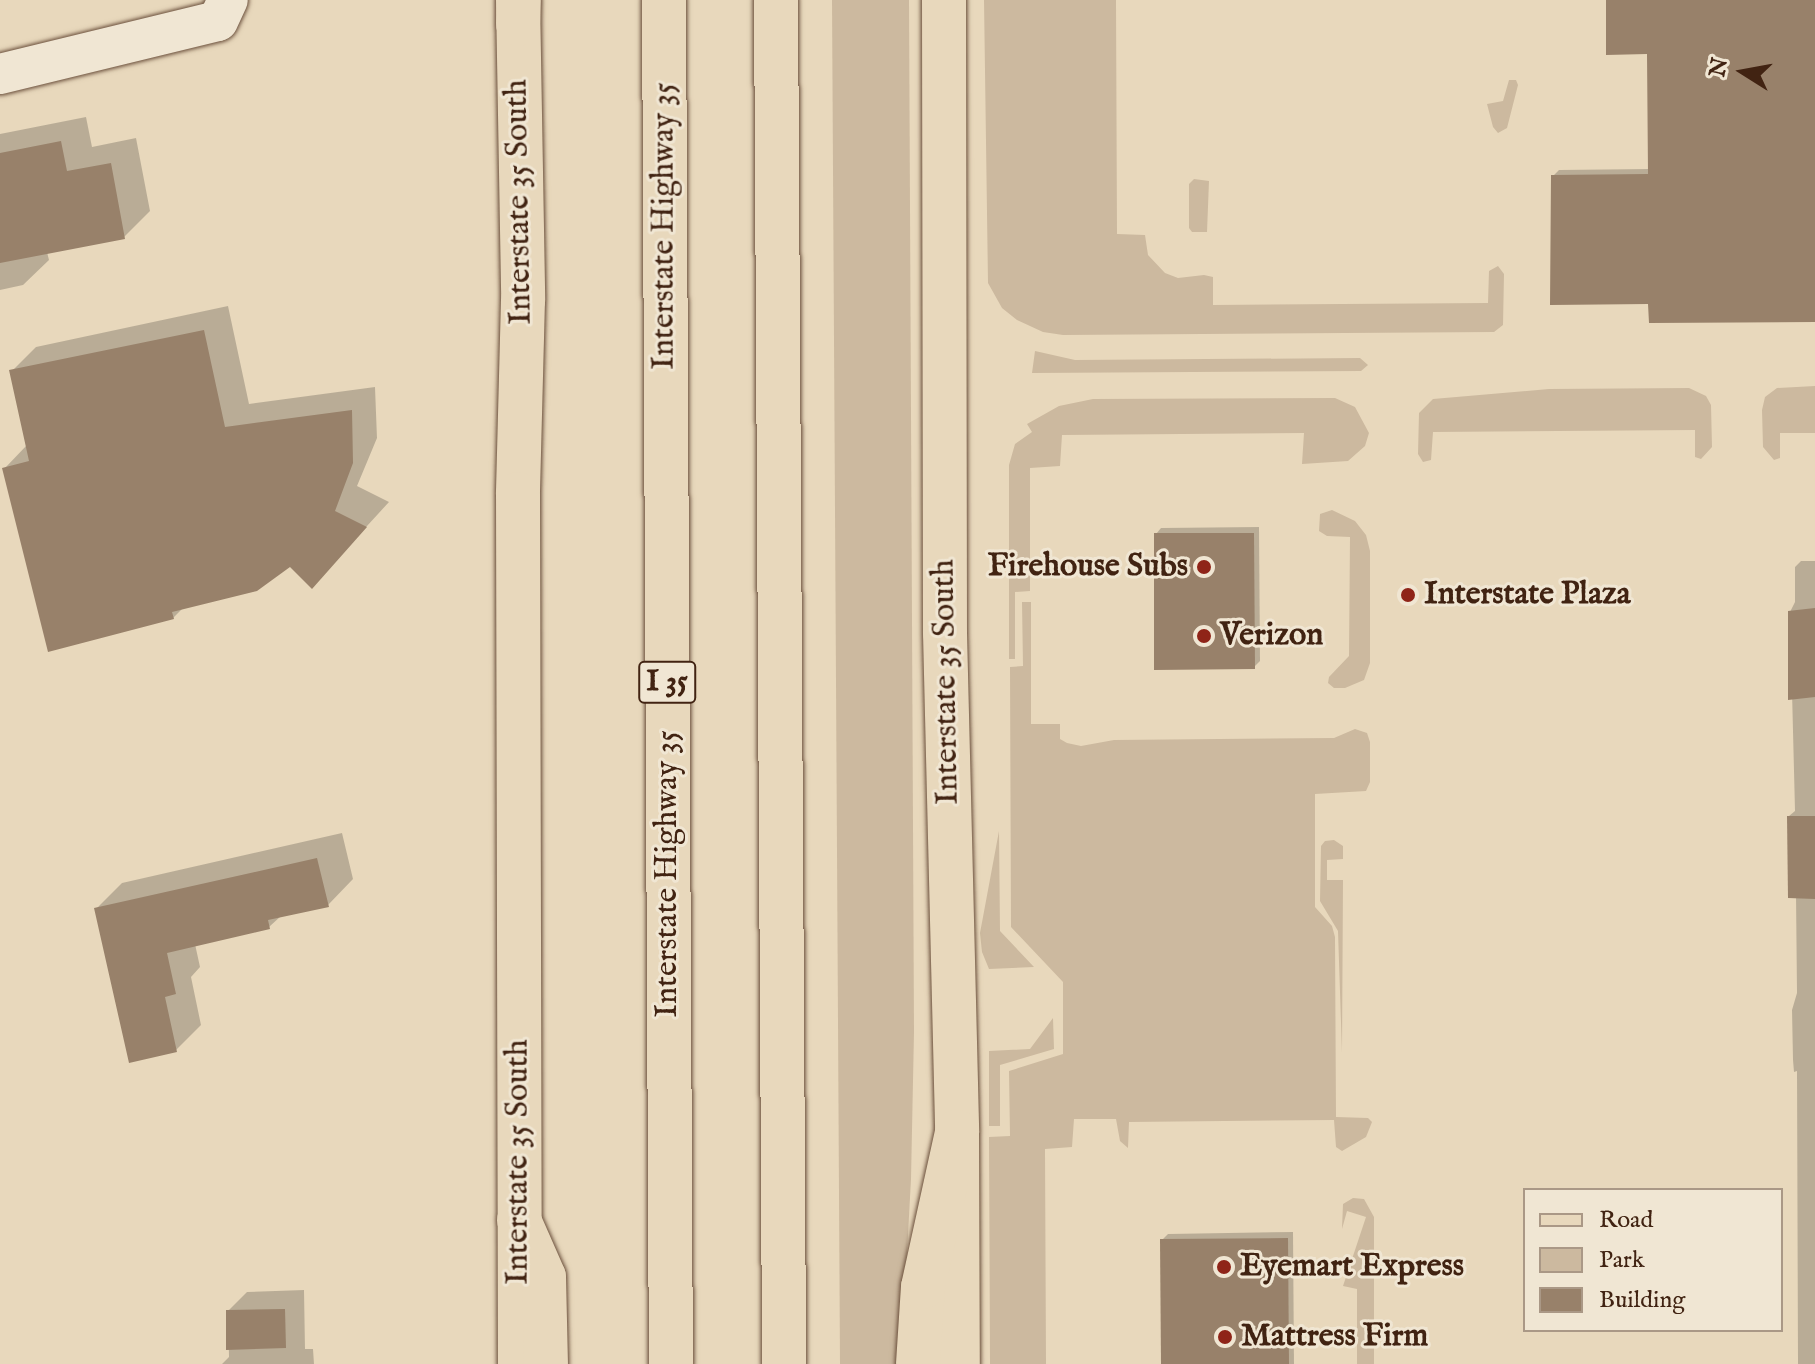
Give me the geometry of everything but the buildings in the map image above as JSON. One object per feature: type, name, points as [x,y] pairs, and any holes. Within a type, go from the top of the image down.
[{"type":"main road","name":"Interstate Highway 35","points":[[664,0],[671,1364]]},
{"type":"main road","points":[[776,0],[784,1364]]},
{"type":"main road","name":"Interstate 35 South","points":[[944,0],[945,633],[957,1132],[958,1364]]},
{"type":"main road","name":"Interstate 35 South","points":[[518,8],[523,300],[518,494],[520,1364]]},
{"type":"main road","points":[[918,1364],[923,1287],[957,1132]]},
{"type":"main road","points":[[519,1220],[544,1277],[546,1364]]},
{"type":"street","points":[[0,74],[218,21],[228,0]]},
{"type":"green space","points":[[832,0],[909,0],[914,1032],[911,1179],[901,1364],[840,1364]]},
{"type":"green space","points":[[984,0],[1116,0],[1117,234],[1145,235],[1148,255],[1165,273],[1178,278],[1213,277],[1213,305],[1488,303],[1489,271],[1498,266],[1504,274],[1503,325],[1494,332],[1063,335],[1043,332],[1017,320],[1002,308],[988,283]]},
{"type":"green space","points":[[1509,80],[1516,80],[1518,85],[1507,128],[1498,133],[1493,127],[1487,104],[1503,101]]},
{"type":"green space","points":[[1194,179],[1209,181],[1207,232],[1192,232],[1189,228],[1189,184]]},
{"type":"green space","points":[[1035,351],[1075,360],[1360,358],[1368,365],[1361,371],[1032,373]]},
{"type":"green space","points":[[1815,386],[1815,433],[1780,433],[1780,458],[1774,460],[1763,447],[1762,410],[1765,397],[1777,388]]},
{"type":"green space","points":[[1689,388],[1706,396],[1711,405],[1712,447],[1701,459],[1695,457],[1695,430],[1433,432],[1431,460],[1423,462],[1418,454],[1419,413],[1433,399],[1549,389]]},
{"type":"green space","points":[[1335,398],[1355,407],[1369,433],[1365,446],[1348,461],[1302,464],[1304,433],[1062,435],[1060,466],[1030,468],[1030,591],[1015,592],[1015,659],[1009,659],[1009,465],[1015,444],[1032,432],[1027,424],[1059,406],[1093,399]]},
{"type":"green space","points":[[1332,510],[1355,521],[1366,535],[1370,551],[1370,663],[1364,680],[1345,688],[1334,688],[1328,683],[1329,677],[1349,656],[1350,537],[1327,536],[1319,531],[1320,514]]},
{"type":"green space","points":[[1022,602],[1031,602],[1031,724],[1060,724],[1060,739],[1067,743],[1081,746],[1114,740],[1334,738],[1355,729],[1367,733],[1370,742],[1370,782],[1366,791],[1315,794],[1315,907],[1332,926],[1335,937],[1336,1117],[1368,1118],[1372,1122],[1366,1137],[1342,1151],[1336,1147],[1334,1120],[1129,1122],[1128,1148],[1120,1141],[1116,1119],[1074,1119],[1072,1147],[1045,1149],[1046,1364],[990,1364],[989,1137],[1010,1136],[1009,1071],[1063,1054],[1063,982],[1011,927],[1010,667],[1023,666]]},
{"type":"green space","points":[[999,831],[1000,931],[1034,967],[989,969],[982,952],[980,933]]},
{"type":"green space","points":[[1334,840],[1343,846],[1343,859],[1327,860],[1327,880],[1343,880],[1342,1053],[1338,931],[1320,901],[1321,846],[1325,841]]},
{"type":"green space","points":[[1053,1018],[1054,1049],[1000,1065],[1000,1126],[989,1126],[989,1051],[1030,1049]]},
{"type":"green space","points":[[1353,1198],[1364,1199],[1374,1217],[1374,1364],[1357,1364],[1357,1289],[1343,1286],[1366,1217],[1347,1211],[1342,1229],[1343,1204]]},
{"type":"place","name":"Firehouse Subs","points":[[1204,567]]},
{"type":"place","name":"Interstate Plaza","points":[[1408,595]]},
{"type":"place","name":"Verizon","points":[[1204,636]]},
{"type":"place","name":"Eyemart Express","points":[[1224,1267]]},
{"type":"place","name":"Mattress Firm","points":[[1225,1337]]}]
